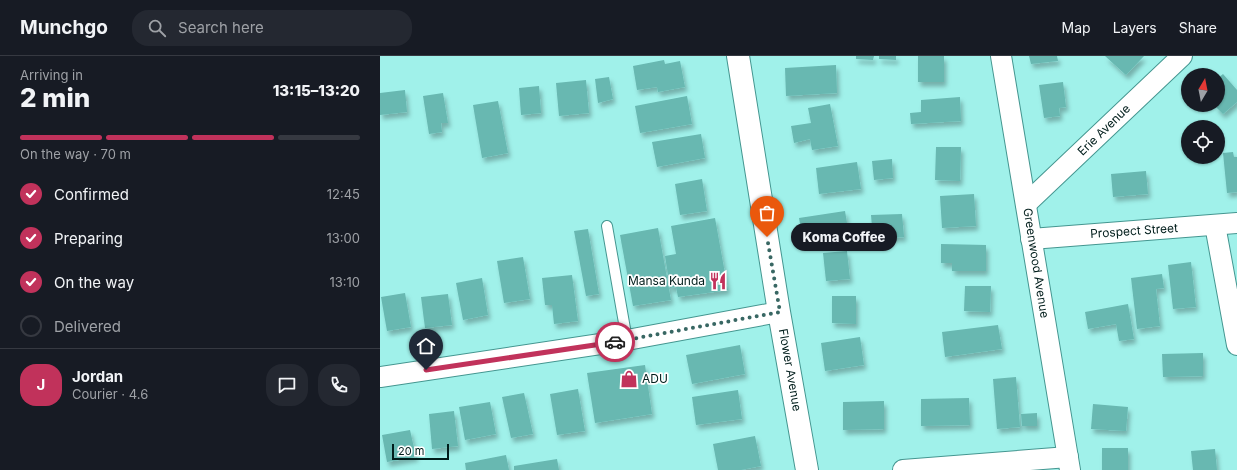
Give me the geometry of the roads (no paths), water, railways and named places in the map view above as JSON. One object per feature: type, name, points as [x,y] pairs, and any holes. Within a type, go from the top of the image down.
[{"type":"street","name":"Flower Avenue","points":[[738,56],[807,470]]},
{"type":"street","name":"Greenwood Avenue","points":[[1001,56],[1069,463]]},
{"type":"street","name":"Erie Avenue","points":[[1026,204],[1182,56]]},
{"type":"street","name":"Prospect Street","points":[[1031,239],[1237,223]]},
{"type":"street","points":[[1215,225],[1237,345]]},
{"type":"street","points":[[380,377],[627,340],[780,312]]},
{"type":"street","points":[[903,470],[1069,463]]},
{"type":"lane","points":[[607,226],[627,340]]},
{"type":"place","name":"Koma Coffee","points":[[767,237]]},
{"type":"place","name":"Mansa Kunda","points":[[718,281]]},
{"type":"place","name":"ADU","points":[[629,379]]}]
